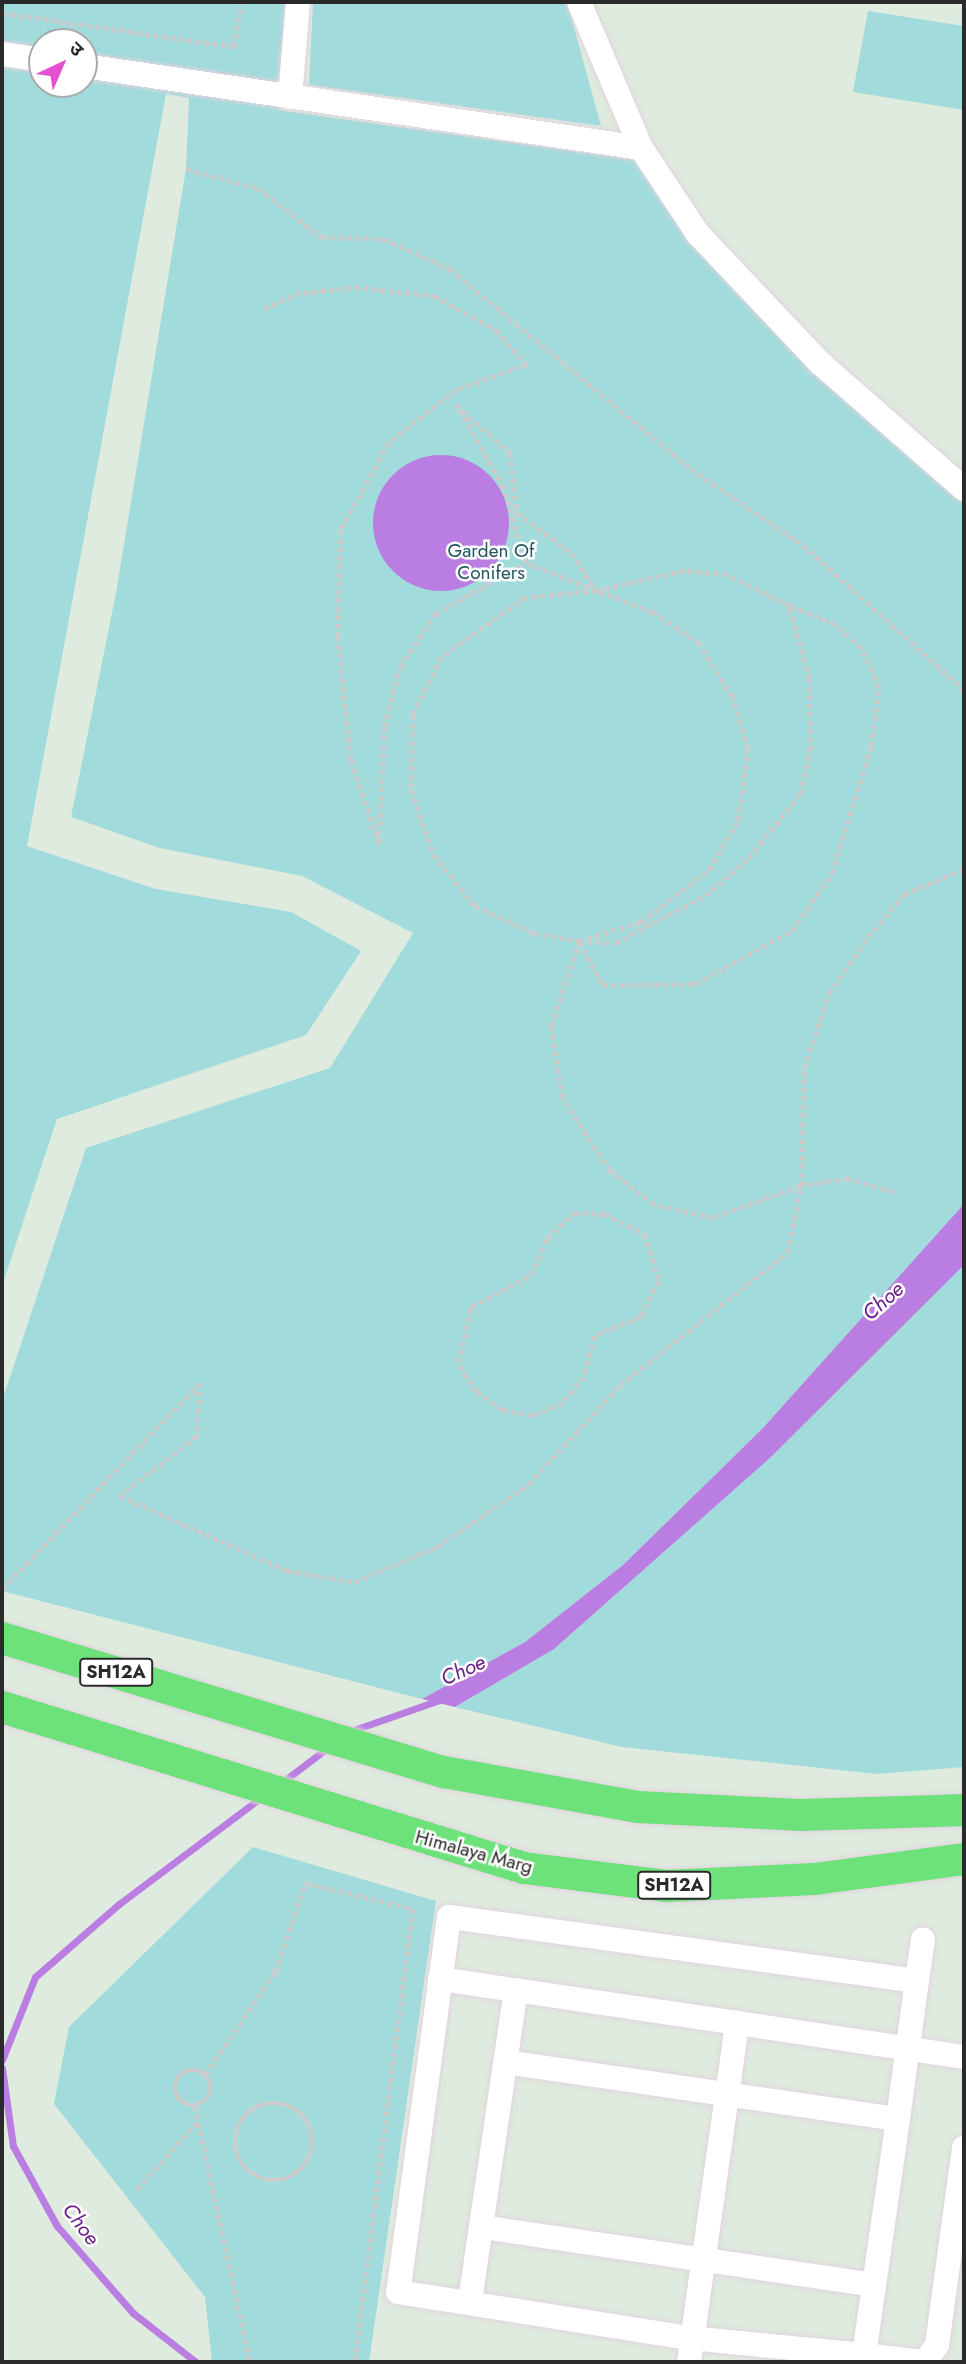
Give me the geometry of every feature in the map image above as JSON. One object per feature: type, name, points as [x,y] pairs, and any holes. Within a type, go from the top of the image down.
[{"type":"main road","name":"SH12A","points":[[2,1638],[444,1772],[638,1807],[799,1815],[964,1810]]},
{"type":"main road","name":"Himalaya Marg","points":[[2,1707],[151,1756],[524,1868],[666,1886],[815,1879],[964,1859]]},
{"type":"street","points":[[290,97],[298,2]]},
{"type":"street","points":[[579,2],[641,148],[698,234],[820,363],[964,489]]},
{"type":"street","points":[[2,54],[28,58]]},
{"type":"street","points":[[98,68],[641,148]]},
{"type":"street","points":[[918,1981],[449,1917],[398,2292],[470,2301],[690,2350],[864,2355],[924,2362],[937,2345],[964,2148]]},
{"type":"street","points":[[864,2355],[923,1939]]},
{"type":"street","points":[[440,1979],[964,2057]]},
{"type":"street","points":[[470,2301],[516,1990]]},
{"type":"street","points":[[690,2350],[737,2023]]},
{"type":"street","points":[[506,2062],[898,2119]]},
{"type":"street","points":[[482,2227],[874,2285]]},
{"type":"path","points":[[2,13],[234,47],[241,2]]},
{"type":"path","points":[[186,169],[258,188],[321,237],[384,239],[450,269],[691,469],[803,545],[964,690]]},
{"type":"path","points":[[264,309],[295,294],[355,287],[434,296],[496,330],[527,365],[456,390],[389,443],[341,530],[338,636],[351,760],[379,843],[384,727],[400,667],[435,614],[525,563]]},
{"type":"path","points":[[525,563],[504,488],[456,405],[510,453],[517,513],[572,553],[596,592]]},
{"type":"path","points":[[525,563],[652,612],[699,644],[732,697],[748,749],[738,820],[709,870],[642,922],[579,941]]},
{"type":"path","points":[[579,941],[603,985],[695,984],[792,931],[832,873],[871,746],[879,688],[852,640],[834,624],[789,606],[727,575],[684,571],[596,592],[525,598],[442,657],[414,715],[411,790],[434,855],[475,906],[534,933],[579,941],[615,943],[705,896],[749,858],[800,794],[810,751],[809,679],[789,606]]},
{"type":"path","points":[[2,1589],[200,1383],[197,1437],[120,1496],[288,1572],[354,1582],[437,1547],[529,1485],[620,1385],[787,1253],[801,1185],[804,1068],[829,993],[904,894],[964,869]]},
{"type":"path","points":[[579,941],[551,1026],[562,1098],[610,1171],[654,1205],[713,1218],[801,1185],[846,1179],[893,1192]]},
{"type":"path","points":[[574,1213],[605,1214],[645,1234],[659,1282],[641,1317],[595,1336],[584,1377],[562,1404],[532,1416],[502,1410],[476,1392],[458,1363],[471,1307],[531,1275],[547,1238],[574,1213]]},
{"type":"path","points":[[195,2106],[209,2096],[205,2075],[275,1972],[305,1883],[413,1909],[355,2362]]},
{"type":"path","points":[[195,2106],[179,2099],[176,2082],[189,2071],[205,2075]]},
{"type":"path","points":[[272,2103],[295,2109],[313,2141],[305,2166],[282,2181],[256,2177],[238,2157],[241,2121],[272,2103]]},
{"type":"path","points":[[195,2106],[250,2362]]},
{"type":"path","points":[[137,2189],[198,2121]]},
{"type":"green space","name":"Garden Of Conifers","points":[[2,2],[294,2],[279,110],[644,161],[720,273],[964,488],[964,1204],[762,1429],[623,1565],[525,1642],[422,1699],[2,1591],[2,1401],[86,1148],[330,1068],[413,933],[302,876],[160,848],[71,817],[116,593],[186,169],[189,98],[166,94],[27,846],[156,889],[291,912],[361,951],[306,1035],[57,1119],[2,1286]]},
{"type":"green space","points":[[313,2],[567,2],[601,126],[309,85]]},
{"type":"green space","points":[[868,11],[964,26],[964,110],[853,92]]},
{"type":"green space","points":[[964,1265],[964,1767],[877,1774],[622,1747],[455,1707],[554,1649],[770,1458]]},
{"type":"green space","points":[[253,1847],[436,1901],[369,2362],[212,2362],[205,2297],[54,2104],[69,2027]]},
{"type":"water","points":[[441,455],[467,460],[489,475],[504,497],[509,523],[504,549],[489,571],[467,586],[441,591],[415,586],[393,571],[378,549],[373,523],[378,497],[393,475],[415,460]]},
{"type":"water","points":[[964,1204],[964,1265],[770,1458],[554,1649],[455,1707],[422,1699],[525,1642],[623,1565],[762,1429]]},
{"type":"waterway","name":"Choe","points":[[348,1732],[442,1699]]},
{"type":"waterway","name":"Choe","points":[[281,1783],[330,1746]]},
{"type":"waterway","name":"Choe","points":[[2,2060],[35,1977],[119,1904],[263,1796]]},
{"type":"waterway","name":"Choe","points":[[2,2068],[13,2146],[57,2226],[133,2313],[196,2362]]}]
